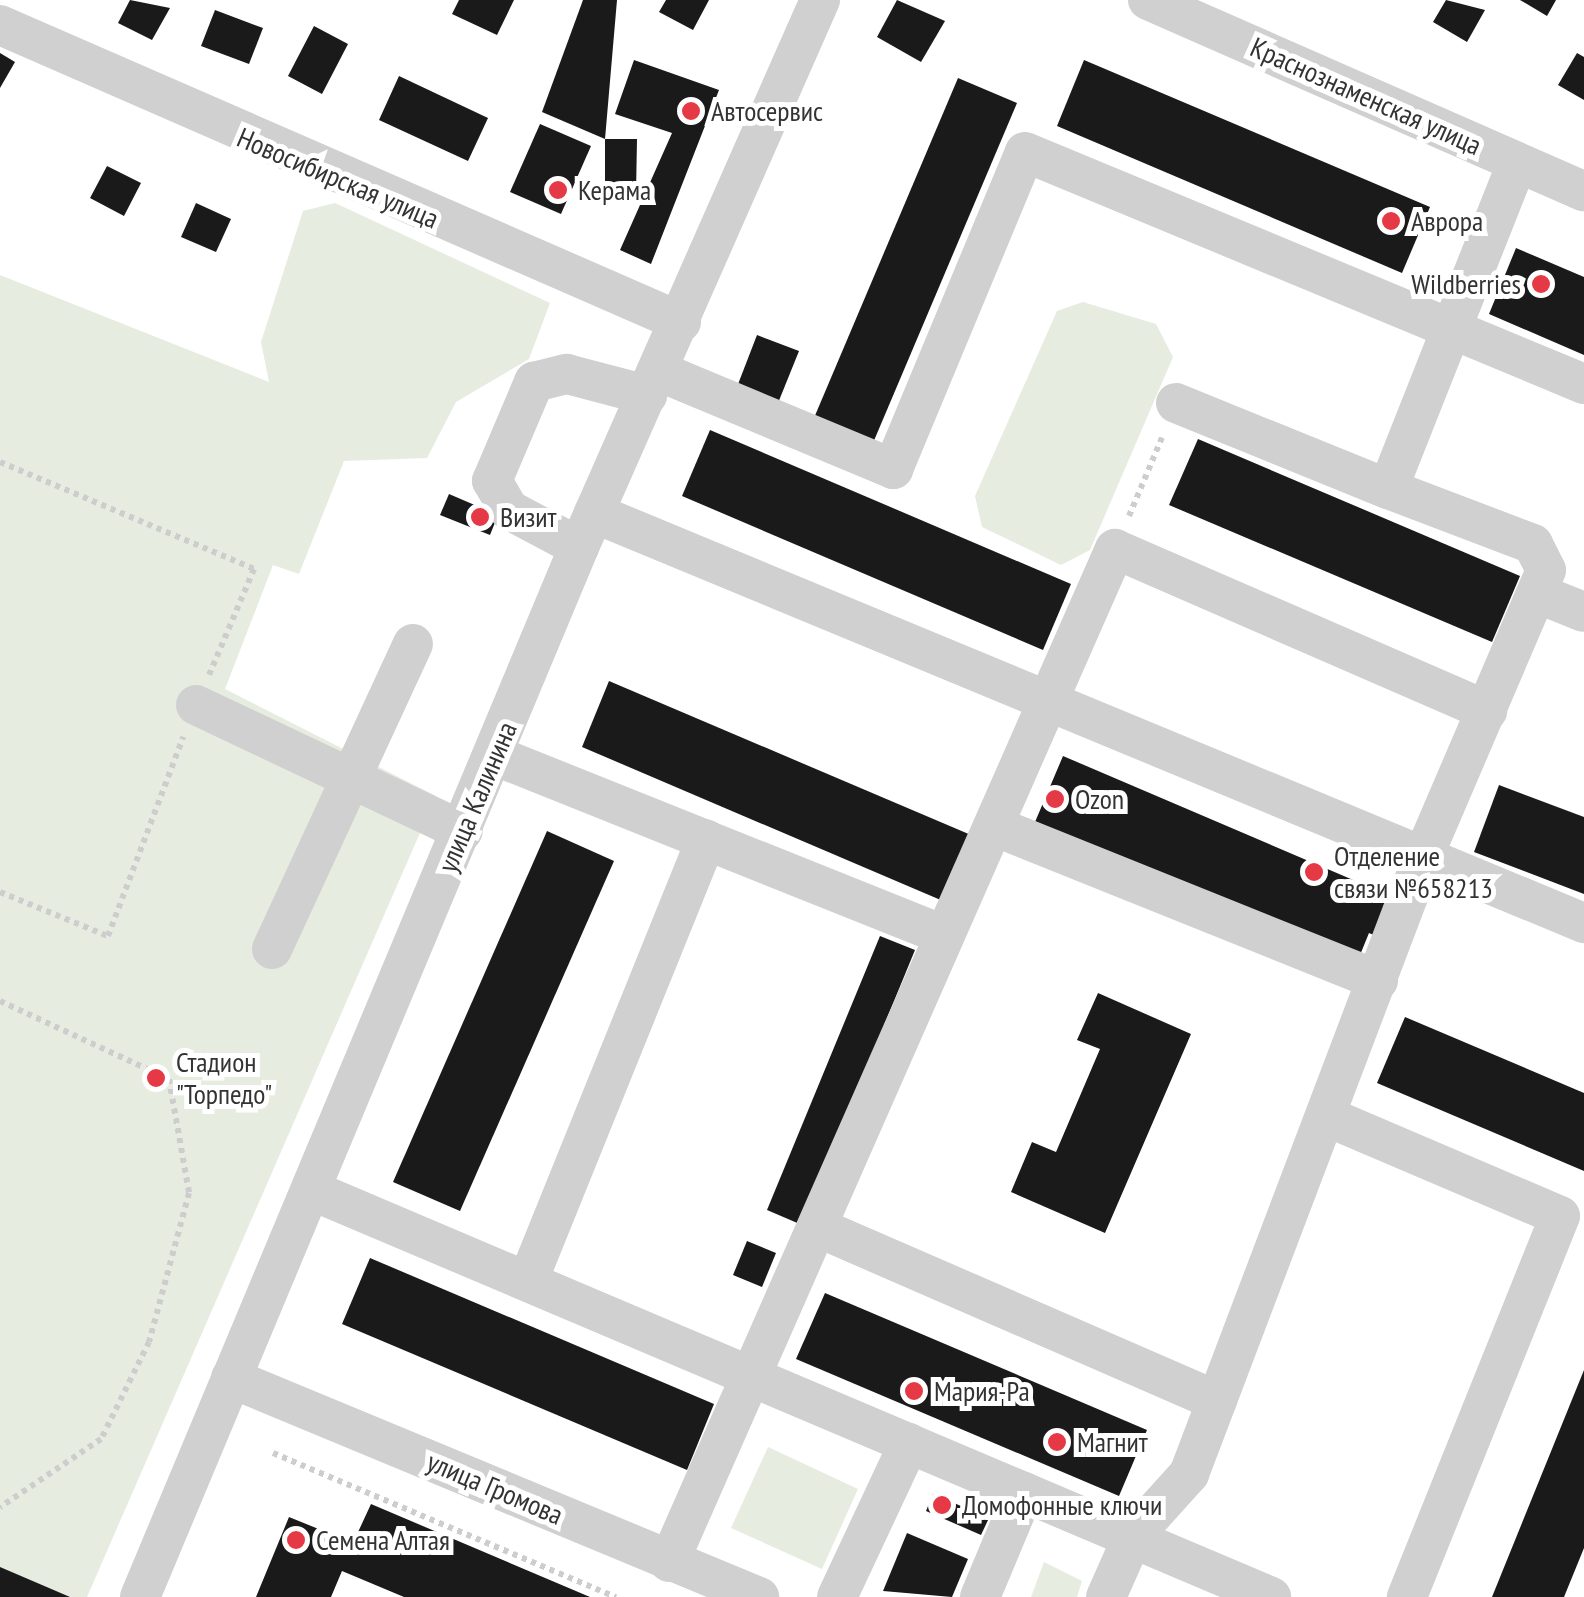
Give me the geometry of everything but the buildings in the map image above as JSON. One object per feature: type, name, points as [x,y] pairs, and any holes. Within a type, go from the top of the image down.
[{"type":"street","name":"улица Калинина","points":[[140,1597],[496,756],[587,530],[820,0]]},
{"type":"street","name":"Краснознаменская улица","points":[[1148,0],[1584,191]]},
{"type":"street","name":"Новосибирская улица","points":[[0,25],[681,322]]},
{"type":"street","points":[[1584,384],[1025,152],[893,469],[653,383],[566,374],[534,382],[492,480],[509,510],[587,530],[1052,703],[1584,922]]},
{"type":"street","points":[[1388,489],[1517,163]]},
{"type":"street","points":[[1106,1597],[1132,1539],[1189,1474],[1424,857],[1546,570],[1533,544],[1176,402]]},
{"type":"street","points":[[669,1562],[944,935],[1052,703],[1115,549],[1488,711]]},
{"type":"street","points":[[1539,594],[1584,612]]},
{"type":"street","points":[[272,949],[413,644]]},
{"type":"street","points":[[196,705],[463,831]]},
{"type":"street","points":[[496,756],[944,935]]},
{"type":"street","points":[[994,826],[1378,980]]},
{"type":"street","points":[[530,1278],[706,839]]},
{"type":"street","points":[[1328,1117],[1572,1221],[1407,1597]]},
{"type":"street","points":[[311,1190],[530,1278],[1271,1597]]},
{"type":"street","points":[[816,1228],[1218,1401]]},
{"type":"street","name":"улица Громова","points":[[231,1378],[669,1562],[714,1590],[759,1597]]},
{"type":"street","points":[[837,1597],[909,1443]]},
{"type":"street","points":[[980,1597],[1024,1492]]},
{"type":"path","points":[[1115,549],[1176,402]]},
{"type":"path","points":[[0,462],[254,569],[196,705],[108,936],[0,892]]},
{"type":"path","points":[[0,1001],[169,1079],[189,1192],[149,1342],[101,1440],[0,1507]]},
{"type":"path","points":[[273,1453],[616,1597]]},
{"type":"shaded area","name":"Стадион \"Торпедо\"","points":[[335,203],[550,303],[529,359],[456,402],[427,458],[344,461],[299,574],[273,565],[225,689],[436,796],[87,1597],[0,1597],[0,275],[269,382],[261,342],[303,211]]},
{"type":"shaded area","points":[[1083,302],[1156,324],[1173,357],[1090,550],[1061,565],[982,527],[975,496],[1057,311]]},
{"type":"shaded area","points":[[768,1447],[858,1489],[822,1569],[731,1528]]},
{"type":"shaded area","points":[[1044,1562],[1082,1581],[1077,1597],[1031,1597]]},
{"type":"place","name":"Автосервис","points":[[691,111]]},
{"type":"place","name":"Керама","points":[[558,190]]},
{"type":"place","name":"Аврора","points":[[1391,221]]},
{"type":"place","name":"Wildberries","points":[[1541,284]]},
{"type":"place","name":"Визит","points":[[480,517]]},
{"type":"place","name":"Ozon","points":[[1055,799]]},
{"type":"place","name":"Отделение связи №658213","points":[[1314,872]]},
{"type":"place","name":"Стадион \"Торпедо\"","points":[[156,1078]]},
{"type":"place","name":"Мария-Ра","points":[[914,1391]]},
{"type":"place","name":"Магнит","points":[[1057,1442]]},
{"type":"place","name":"Домофонные ключи","points":[[942,1505]]},
{"type":"place","name":"Семена Алтая","points":[[296,1540]]}]
